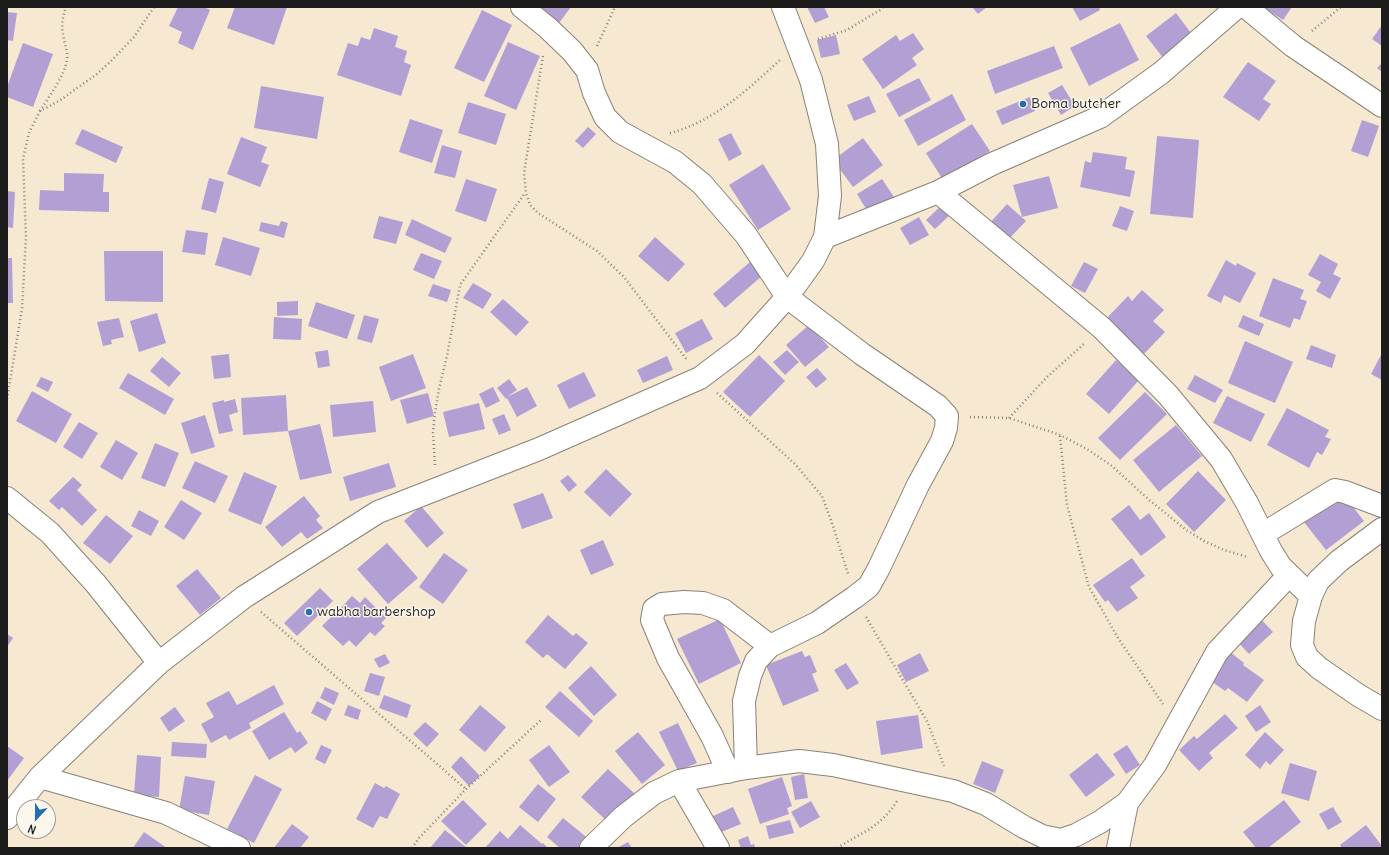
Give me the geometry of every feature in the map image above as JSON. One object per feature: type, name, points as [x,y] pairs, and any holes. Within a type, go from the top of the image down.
[{"type":"street","points":[[522,7],[548,28],[572,51],[587,70],[594,93],[605,117],[620,132],[675,162],[702,184],[746,236],[787,297],[862,354],[938,406],[947,416],[946,428],[942,441],[918,485],[869,586],[817,623],[770,646],[756,661],[750,676],[744,701],[737,770]]},
{"type":"street","points":[[7,818],[40,777],[159,663],[244,597],[378,512],[539,449],[700,378],[745,344],[787,297],[813,261],[825,237],[830,196],[828,144],[811,80],[783,7]]},
{"type":"street","points":[[825,237],[938,192],[992,164],[1100,117],[1161,73],[1237,7]]},
{"type":"street","points":[[1246,7],[1292,46],[1382,106]]},
{"type":"street","points":[[938,192],[1102,328],[1168,395],[1220,459],[1247,503],[1262,534],[1285,571],[1311,596]]},
{"type":"street","points":[[1262,534],[1335,490],[1345,492],[1382,506]]},
{"type":"street","points":[[7,498],[50,533],[96,584],[159,663]]},
{"type":"street","points":[[1382,529],[1339,561],[1318,581],[1311,596],[1304,621],[1302,645],[1307,657],[1319,668],[1358,695],[1382,709]]},
{"type":"street","points":[[592,848],[623,817],[654,793],[679,781],[737,770],[799,761],[833,765],[953,792],[986,804],[1042,836],[1061,840],[1076,835],[1100,822],[1127,803],[1156,765],[1217,652],[1285,571]]},
{"type":"street","points":[[737,770],[712,736],[668,658],[652,620],[654,609],[662,604],[684,602],[703,603],[714,606],[723,610],[770,646]]},
{"type":"street","points":[[40,777],[166,813],[239,848]]},
{"type":"street","points":[[679,781],[718,848]]},
{"type":"street","points":[[1118,848],[1127,803]]},
{"type":"path","points":[[7,399],[22,309],[26,237],[23,159],[29,133],[40,111],[58,82],[67,59],[67,50],[62,26],[66,7]]},
{"type":"path","points":[[40,111],[59,101],[97,74],[134,37],[154,7]]},
{"type":"path","points":[[587,70],[615,7]]},
{"type":"path","points":[[637,142],[674,132],[709,118],[744,93],[797,45],[847,30],[883,7]]},
{"type":"path","points":[[1292,46],[1341,7]]},
{"type":"path","points":[[548,28],[524,173],[526,193],[530,205],[538,214],[597,251],[624,277],[700,378],[795,464],[822,496],[855,597],[928,723],[953,792]]},
{"type":"path","points":[[436,489],[433,433],[435,413],[460,285],[526,193]]},
{"type":"path","points":[[1009,418],[1047,377],[1102,328]]},
{"type":"path","points":[[947,416],[1009,418],[1060,435],[1087,449],[1112,466],[1148,499],[1185,529],[1224,550],[1285,571]]},
{"type":"path","points":[[1060,435],[1067,505],[1089,587],[1118,638],[1178,725]]},
{"type":"path","points":[[244,597],[466,789]]},
{"type":"path","points":[[412,848],[419,838],[466,789],[542,719]]},
{"type":"path","points":[[836,848],[872,828],[890,813],[910,782]]},
{"type":"building","points":[[178,7],[204,7],[210,10],[193,50],[178,43],[182,32],[169,26]]},
{"type":"building","points":[[235,7],[287,7],[274,45],[227,28]]},
{"type":"building","points":[[528,7],[571,7],[556,27]]},
{"type":"building","points":[[807,7],[824,7],[829,17],[815,23]]},
{"type":"building","points":[[972,7],[987,7],[978,14]]},
{"type":"building","points":[[1072,7],[1099,7],[1100,10],[1080,21]]},
{"type":"building","points":[[1267,7],[1292,7],[1283,20],[1266,9]]},
{"type":"building","points":[[482,10],[512,25],[484,82],[454,68]]},
{"type":"building","points":[[7,12],[17,13],[13,41],[7,40]]},
{"type":"building","points":[[1176,13],[1194,37],[1164,59],[1146,36]]},
{"type":"building","points":[[1120,23],[1139,60],[1089,86],[1070,48]]},
{"type":"building","points":[[1382,25],[1382,46],[1372,39]]},
{"type":"building","points":[[374,28],[398,36],[395,47],[407,51],[404,62],[411,65],[401,96],[337,75],[348,43],[358,46],[361,37],[370,40]]},
{"type":"building","points":[[913,33],[924,49],[912,58],[917,65],[883,89],[862,59],[896,35],[900,41]]},
{"type":"building","points":[[836,35],[840,54],[821,58],[817,40]]},
{"type":"building","points":[[508,42],[540,56],[516,110],[484,96]]},
{"type":"building","points":[[23,43],[53,54],[33,107],[7,97],[7,87]]},
{"type":"building","points":[[1054,46],[1063,68],[995,94],[987,71]]},
{"type":"building","points":[[1248,62],[1276,81],[1263,99],[1271,104],[1259,121],[1223,97]]},
{"type":"building","points":[[1382,63],[1382,72],[1377,68]]},
{"type":"building","points":[[919,78],[931,100],[899,117],[886,94]]},
{"type":"building","points":[[1062,85],[1075,106],[1061,115],[1048,93]]},
{"type":"building","points":[[261,86],[324,97],[317,139],[254,128]]},
{"type":"building","points":[[952,94],[966,120],[918,146],[904,120]]},
{"type":"building","points":[[869,96],[876,112],[854,121],[847,105]]},
{"type":"building","name":"Boma butcher","points":[[1030,97],[1035,111],[1002,125],[996,111]]},
{"type":"building","points":[[468,102],[506,114],[496,145],[458,133]]},
{"type":"building","points":[[410,119],[443,130],[432,163],[399,152]]},
{"type":"building","points":[[1362,120],[1379,126],[1368,157],[1351,151]]},
{"type":"building","points":[[972,124],[990,151],[943,180],[926,153]]},
{"type":"building","points":[[588,127],[596,134],[583,148],[575,141]]},
{"type":"building","points":[[82,129],[123,147],[116,163],[75,144]]},
{"type":"building","points":[[731,133],[742,154],[729,161],[718,139]]},
{"type":"building","points":[[1157,136],[1199,140],[1193,218],[1150,214]]},
{"type":"building","points":[[241,137],[267,147],[261,162],[269,165],[260,187],[227,174]]},
{"type":"building","points":[[863,138],[883,165],[853,187],[833,160]]},
{"type":"building","points":[[442,145],[462,151],[455,178],[434,173]]},
{"type":"building","points":[[1093,152],[1127,157],[1125,169],[1135,171],[1130,197],[1080,187],[1085,161],[1091,163]]},
{"type":"building","points":[[763,164],[791,209],[758,230],[729,185]]},
{"type":"building","points":[[64,173],[104,174],[103,192],[109,192],[109,212],[39,210],[40,190],[64,191]]},
{"type":"building","points":[[1049,176],[1058,208],[1022,217],[1013,185]]},
{"type":"building","points":[[209,178],[224,182],[216,213],[201,209]]},
{"type":"building","points":[[466,179],[497,189],[486,222],[455,211]]},
{"type":"building","points":[[882,179],[894,197],[868,212],[857,194]]},
{"type":"building","points":[[7,191],[15,192],[13,228],[7,227]]},
{"type":"building","points":[[1007,204],[1026,221],[1006,242],[988,225]]},
{"type":"building","points":[[942,205],[951,214],[935,229],[926,220]]},
{"type":"building","points":[[1120,206],[1134,211],[1127,231],[1112,226]]},
{"type":"building","points":[[379,216],[403,222],[396,244],[373,238]]},
{"type":"building","points":[[919,217],[929,235],[910,245],[900,228]]},
{"type":"building","points":[[412,219],[452,238],[445,253],[405,235]]},
{"type":"building","points":[[281,221],[288,223],[284,238],[259,231],[261,222],[279,226]]},
{"type":"building","points":[[186,230],[208,233],[205,255],[182,252]]},
{"type":"building","points":[[223,237],[260,248],[251,276],[215,265]]},
{"type":"building","points":[[655,237],[685,264],[668,282],[638,256]]},
{"type":"building","points":[[104,251],[163,251],[163,302],[105,301]]},
{"type":"building","points":[[421,253],[442,261],[434,279],[413,270]]},
{"type":"building","points":[[1320,254],[1338,264],[1333,274],[1341,278],[1330,299],[1316,291],[1321,282],[1308,275]]},
{"type":"building","points":[[7,258],[12,258],[13,303],[7,303]]},
{"type":"building","points":[[1226,260],[1236,266],[1237,263],[1256,273],[1240,303],[1224,295],[1221,303],[1207,296]]},
{"type":"building","points":[[750,262],[762,276],[725,308],[713,294]]},
{"type":"building","points":[[1084,262],[1098,269],[1085,293],[1071,286]]},
{"type":"building","points":[[1273,278],[1304,290],[1300,299],[1307,301],[1300,320],[1294,318],[1290,328],[1259,316]]},
{"type":"building","points":[[473,283],[492,294],[483,309],[463,298]]},
{"type":"building","points":[[433,284],[451,290],[447,302],[428,296]]},
{"type":"building","points":[[1142,290],[1164,310],[1153,321],[1165,332],[1143,355],[1105,320],[1128,296],[1132,301]]},
{"type":"building","points":[[503,299],[529,322],[516,336],[490,312]]},
{"type":"building","points":[[298,301],[298,315],[277,316],[277,302]]},
{"type":"building","points":[[316,302],[355,315],[347,339],[308,326]]},
{"type":"building","points":[[157,313],[166,343],[139,352],[130,321]]},
{"type":"building","points":[[364,315],[379,319],[372,343],[357,339]]},
{"type":"building","points":[[1243,315],[1264,324],[1259,336],[1238,327]]},
{"type":"building","points":[[274,317],[302,319],[301,340],[273,339]]},
{"type":"building","points":[[119,318],[124,337],[111,340],[112,344],[103,346],[97,322]]},
{"type":"building","points":[[702,319],[713,339],[686,353],[675,333]]},
{"type":"building","points":[[809,325],[829,347],[805,367],[786,345]]},
{"type":"building","points":[[1245,341],[1293,362],[1275,403],[1228,383]]},
{"type":"building","points":[[1311,345],[1336,355],[1332,368],[1306,359]]},
{"type":"building","points":[[328,350],[330,366],[318,368],[315,352]]},
{"type":"building","points":[[787,350],[799,362],[785,375],[773,362]]},
{"type":"building","points":[[1382,353],[1382,380],[1371,374]]},
{"type":"building","points":[[229,354],[231,377],[214,379],[211,356]]},
{"type":"building","points":[[413,354],[426,388],[391,401],[379,367]]},
{"type":"building","points":[[759,355],[785,381],[750,417],[723,392]]},
{"type":"building","points":[[667,356],[673,370],[643,383],[637,370]]},
{"type":"building","points":[[162,357],[181,373],[169,387],[150,371]]},
{"type":"building","points":[[1116,360],[1139,380],[1109,414],[1086,394]]},
{"type":"building","points":[[817,368],[827,379],[816,388],[806,377]]},
{"type":"building","points":[[584,372],[596,396],[569,409],[557,385]]},
{"type":"building","points":[[128,373],[174,399],[165,415],[119,388]]},
{"type":"building","points":[[1195,375],[1223,390],[1215,403],[1187,389]]},
{"type":"building","points":[[41,377],[53,382],[48,392],[36,386]]},
{"type":"building","points":[[509,379],[517,390],[507,397],[527,387],[537,406],[517,417],[507,398],[506,399],[497,388]]},
{"type":"building","points":[[493,387],[500,401],[486,408],[479,394]]},
{"type":"building","points":[[32,391],[72,414],[56,443],[16,421]]},
{"type":"building","points":[[1145,392],[1167,414],[1120,460],[1098,438]]},
{"type":"building","points":[[428,393],[434,416],[407,424],[400,400]]},
{"type":"building","points":[[286,395],[288,431],[243,435],[241,398]]},
{"type":"building","points":[[1227,396],[1265,414],[1251,442],[1213,423]]},
{"type":"building","points":[[235,399],[238,412],[229,415],[233,431],[219,434],[212,403]]},
{"type":"building","points":[[373,401],[376,432],[333,437],[330,405]]},
{"type":"building","points":[[479,403],[485,429],[449,437],[443,412]]},
{"type":"building","points":[[1287,408],[1329,430],[1325,437],[1331,439],[1322,455],[1317,452],[1309,468],[1267,445]]},
{"type":"building","points":[[504,414],[511,430],[499,435],[492,419]]},
{"type":"building","points":[[205,415],[215,447],[191,454],[181,423]]},
{"type":"building","points":[[79,422],[98,433],[82,459],[63,447]]},
{"type":"building","points":[[320,424],[332,473],[300,480],[288,431]]},
{"type":"building","points":[[1176,425],[1202,456],[1159,492],[1133,460]]},
{"type":"building","points":[[116,440],[138,453],[122,480],[100,467]]},
{"type":"building","points":[[155,443],[179,453],[165,487],[141,478]]},
{"type":"building","points":[[195,461],[228,476],[215,503],[182,488]]},
{"type":"building","points":[[389,463],[396,487],[350,501],[343,477]]},
{"type":"building","points":[[606,469],[632,494],[610,517],[584,492]]},
{"type":"building","points":[[1198,471],[1226,500],[1194,532],[1166,504]]},
{"type":"building","points":[[244,472],[277,486],[261,525],[228,511]]},
{"type":"building","points":[[568,475],[577,485],[569,492],[560,481]]},
{"type":"building","points":[[73,477],[82,485],[77,490],[97,510],[82,526],[62,507],[59,510],[49,501]]},
{"type":"building","points":[[543,493],[553,518],[522,529],[513,504]]},
{"type":"building","points":[[1342,493],[1364,521],[1326,550],[1304,522]]},
{"type":"building","points":[[304,496],[320,516],[316,520],[323,528],[307,539],[301,532],[282,547],[265,527]]},
{"type":"building","points":[[181,500],[202,513],[184,540],[164,527]]},
{"type":"building","points":[[1129,505],[1140,520],[1149,513],[1166,537],[1141,556],[1111,519]]},
{"type":"building","points":[[421,506],[444,533],[427,548],[404,521]]},
{"type":"building","points":[[139,510],[159,521],[151,536],[131,526]]},
{"type":"building","points":[[106,515],[133,536],[110,564],[83,543]]},
{"type":"building","points":[[603,540],[614,565],[591,575],[580,550]]},
{"type":"building","points":[[387,543],[418,578],[388,604],[357,569]]},
{"type":"building","points":[[444,553],[468,570],[443,604],[419,587]]},
{"type":"building","points":[[1132,558],[1145,576],[1130,587],[1138,598],[1117,612],[1108,600],[1105,602],[1093,585]]},
{"type":"building","points":[[197,569],[221,598],[200,615],[176,586]]},
{"type":"building","name":"wabha barbershop","points":[[320,588],[333,601],[297,636],[284,623]]},
{"type":"building","points":[[352,596],[360,603],[365,597],[386,618],[381,623],[385,626],[375,636],[370,632],[356,647],[349,640],[343,646],[322,626],[334,614],[338,617],[341,614],[338,611]]},
{"type":"building","points":[[548,615],[573,636],[576,633],[588,643],[565,669],[547,654],[543,658],[525,642]]},
{"type":"building","points":[[1259,617],[1273,632],[1249,654],[1235,639]]},
{"type":"building","points":[[720,619],[741,663],[699,684],[677,639]]},
{"type":"building","points":[[7,634],[13,638],[7,647]]},
{"type":"building","points":[[802,651],[805,657],[810,655],[817,672],[812,674],[819,691],[783,706],[766,665]]},
{"type":"building","points":[[1229,651],[1244,663],[1243,665],[1264,680],[1247,702],[1228,688],[1225,691],[1208,679]]},
{"type":"building","points":[[920,653],[929,671],[906,682],[897,665]]},
{"type":"building","points":[[385,654],[390,663],[379,668],[374,659]]},
{"type":"building","points":[[846,663],[859,683],[847,690],[834,670]]},
{"type":"building","points":[[591,666],[617,695],[594,716],[568,688]]},
{"type":"building","points":[[370,673],[385,677],[379,696],[364,691]]},
{"type":"building","points":[[274,685],[284,704],[249,723],[251,728],[229,740],[226,735],[211,743],[201,724],[214,717],[206,703],[229,691],[237,705]]},
{"type":"building","points":[[325,687],[339,693],[334,705],[320,698]]},
{"type":"building","points":[[560,691],[593,721],[579,737],[545,707]]},
{"type":"building","points":[[384,695],[411,705],[407,718],[379,708]]},
{"type":"building","points":[[317,701],[332,709],[326,721],[311,713]]},
{"type":"building","points":[[348,705],[361,710],[358,720],[344,715]]},
{"type":"building","points":[[480,705],[506,727],[485,752],[459,730]]},
{"type":"building","points":[[1260,705],[1271,722],[1256,732],[1245,716]]},
{"type":"building","points":[[175,707],[185,721],[169,732],[160,718]]},
{"type":"building","points":[[284,712],[297,733],[300,731],[308,743],[295,753],[291,747],[269,760],[252,731]]},
{"type":"building","points":[[1225,714],[1238,728],[1209,753],[1213,758],[1199,771],[1179,750],[1194,736],[1197,739]]},
{"type":"building","points":[[918,715],[923,748],[881,755],[876,721]]},
{"type":"building","points":[[425,722],[439,734],[427,747],[413,734]]},
{"type":"building","points":[[678,723],[697,763],[678,771],[659,732]]},
{"type":"building","points":[[638,732],[665,765],[642,784],[615,751]]},
{"type":"building","points":[[1265,732],[1284,750],[1270,765],[1266,761],[1260,769],[1245,755]]},
{"type":"building","points":[[172,742],[207,744],[206,758],[171,756]]},
{"type":"building","points":[[321,745],[332,750],[325,764],[315,759]]},
{"type":"building","points":[[549,745],[570,772],[549,787],[529,760]]},
{"type":"building","points":[[1127,745],[1140,765],[1126,774],[1113,754]]},
{"type":"building","points":[[7,746],[24,758],[7,781]]},
{"type":"building","points":[[1097,753],[1115,775],[1086,797],[1069,775]]},
{"type":"building","points":[[137,755],[161,757],[159,797],[134,795]]},
{"type":"building","points":[[461,756],[480,776],[469,786],[451,767]]},
{"type":"building","points":[[982,761],[1004,770],[995,793],[973,784]]},
{"type":"building","points":[[1290,763],[1317,771],[1309,801],[1281,793]]},
{"type":"building","points":[[608,769],[636,795],[609,823],[581,797]]},
{"type":"building","points":[[804,774],[808,798],[795,800],[791,777]]},
{"type":"building","points":[[255,775],[282,789],[254,843],[227,829]]},
{"type":"building","points":[[185,776],[215,781],[209,815],[179,810]]},
{"type":"building","points":[[782,777],[792,806],[787,808],[789,814],[760,824],[748,789]]},
{"type":"building","points":[[375,783],[384,788],[386,786],[400,794],[387,819],[380,816],[373,828],[356,819]]},
{"type":"building","points":[[538,784],[556,799],[538,822],[519,807]]},
{"type":"building","points":[[463,800],[487,824],[466,845],[441,821]]},
{"type":"building","points":[[1284,800],[1301,822],[1268,848],[1256,848],[1243,832]]},
{"type":"building","points":[[811,801],[820,817],[800,828],[791,812]]},
{"type":"building","points":[[733,807],[741,824],[719,833],[711,817]]},
{"type":"building","points":[[1333,807],[1342,822],[1328,830],[1319,814]]},
{"type":"building","points":[[563,818],[590,840],[583,848],[560,848],[547,837]]},
{"type":"building","points":[[790,820],[794,833],[769,839],[766,826]]},
{"type":"building","points":[[292,824],[309,837],[300,848],[274,848]]},
{"type":"building","points":[[520,825],[548,848],[485,848],[500,831],[508,839]]},
{"type":"building","points":[[1366,825],[1382,846],[1379,848],[1342,848],[1340,845]]},
{"type":"building","points":[[445,830],[467,848],[430,848]]},
{"type":"building","points":[[144,832],[167,848],[133,848]]},
{"type":"building","points":[[748,836],[751,845],[754,844],[755,848],[741,848],[738,840]]},
{"type":"building","points":[[628,842],[632,848],[617,848]]},
{"type":"place","name":"Boma butcher","points":[[1023,104]]},
{"type":"place","name":"wabha barbershop","points":[[309,612]]}]
